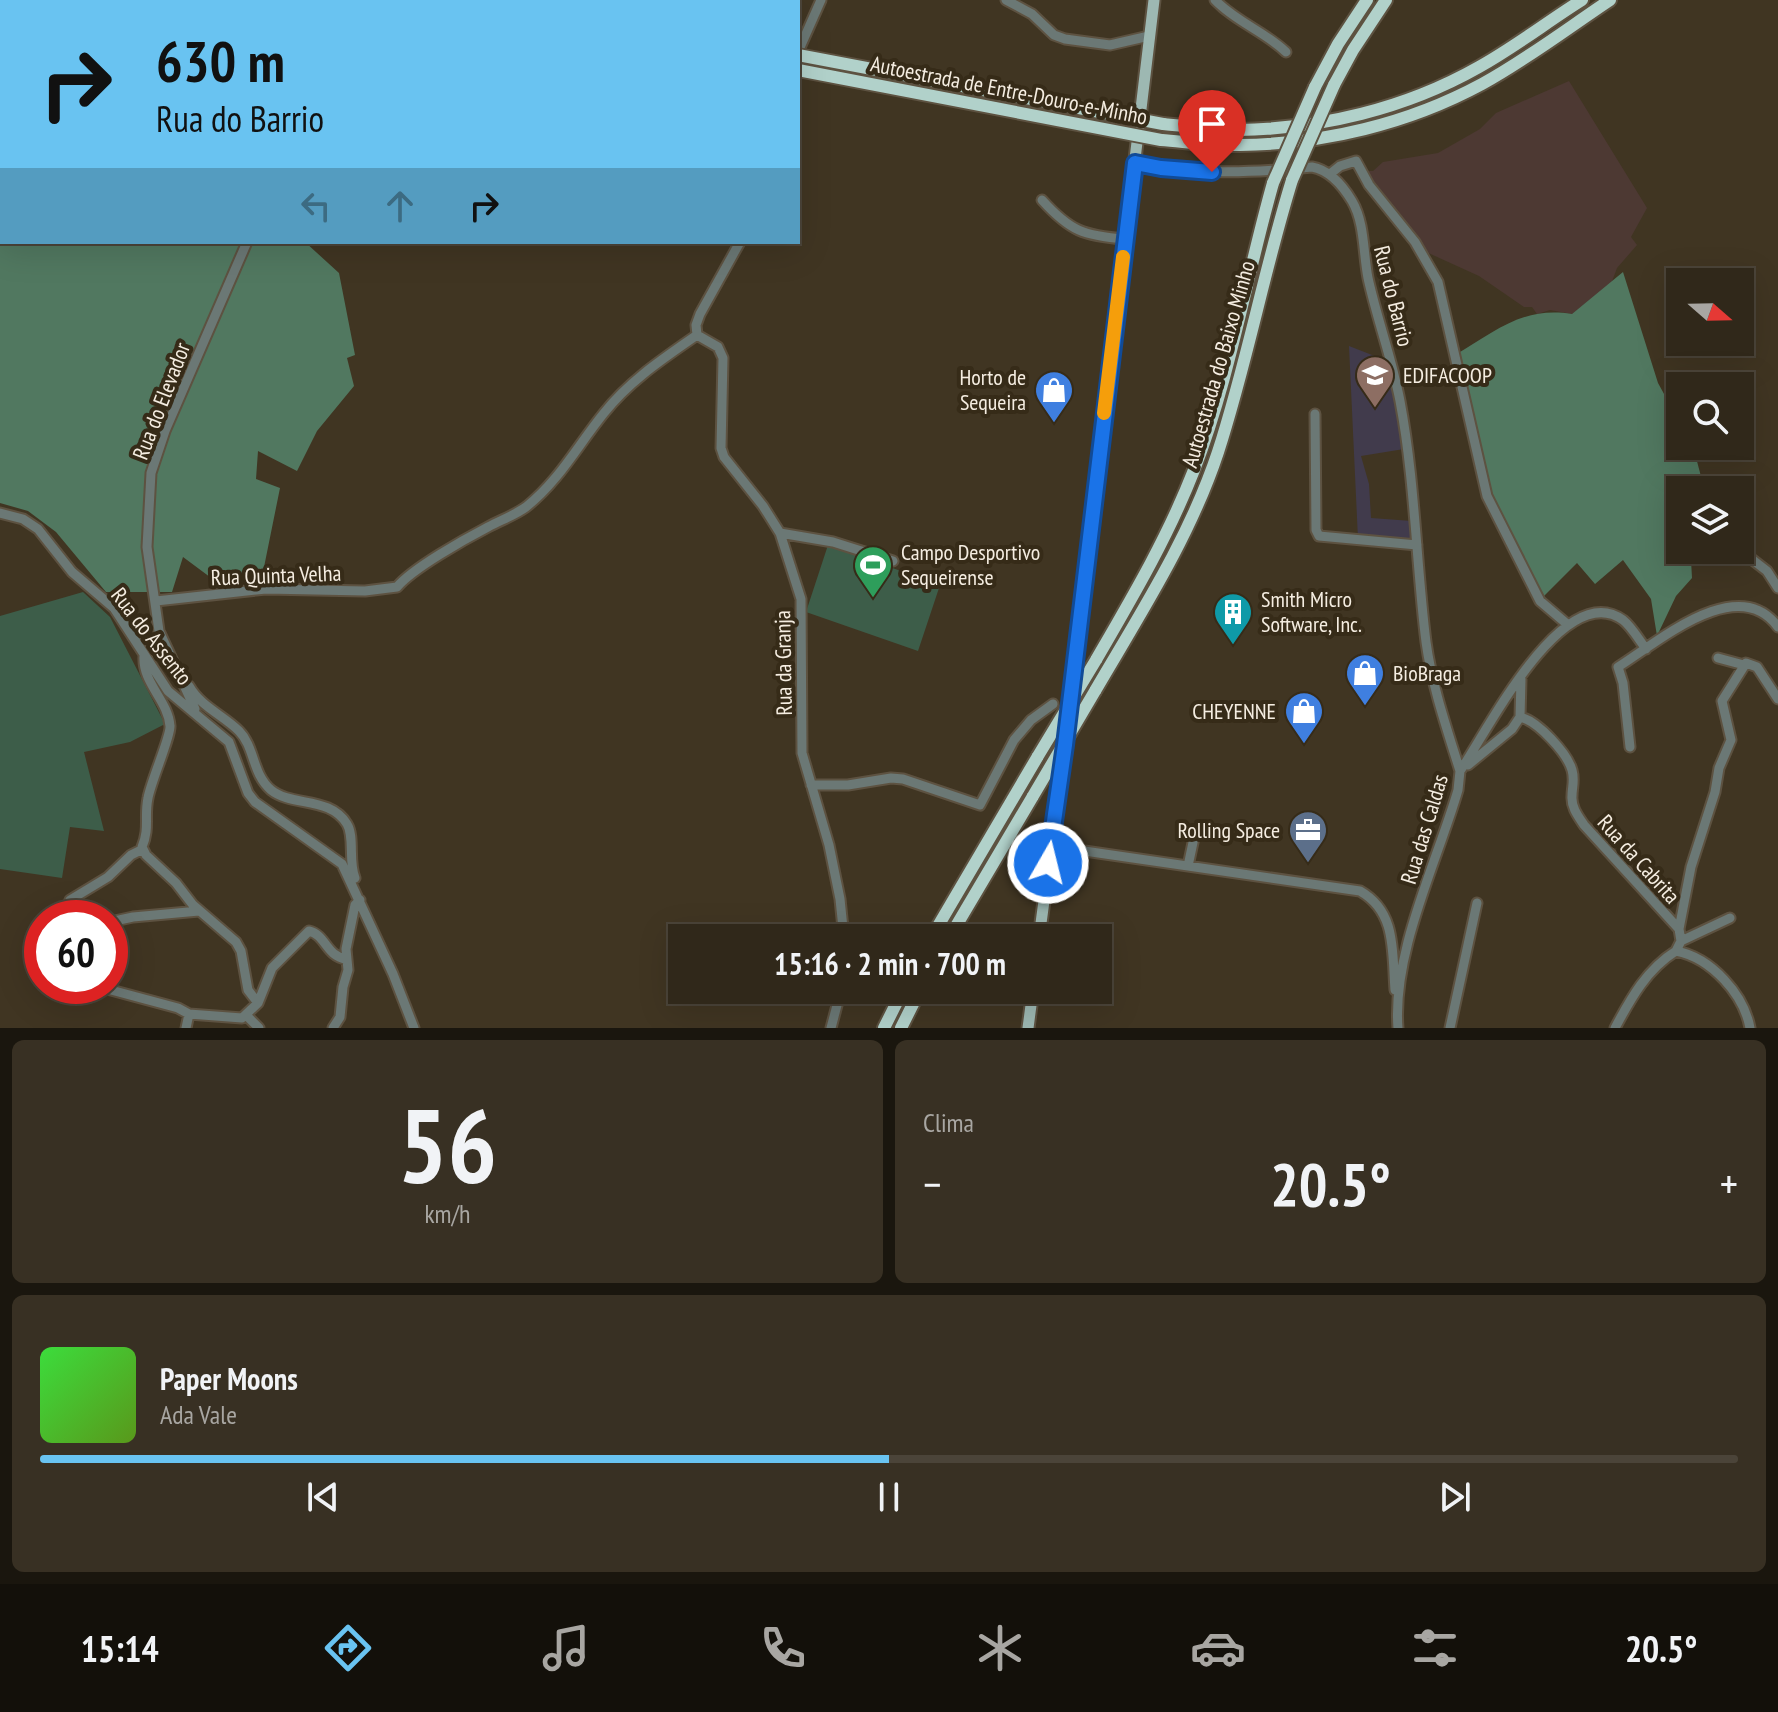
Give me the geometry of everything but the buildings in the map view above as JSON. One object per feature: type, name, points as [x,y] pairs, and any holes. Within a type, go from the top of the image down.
[{"type":"highway","name":"Autoestrada do Baixo Minho","points":[[939,924],[1149,568],[1195,468],[1221,386],[1273,183],[1315,87],[1367,0]]},
{"type":"highway","name":"Autoestrada do Baixo Minho","points":[[957,924],[1162,576],[1191,517],[1217,454],[1292,180],[1334,85],[1386,0]]},
{"type":"highway","name":"Autoestrada de Entre-Douro-e-Minho","points":[[800,53],[1163,124],[1233,130],[1282,128],[1333,121],[1429,91],[1476,69],[1582,0]]},
{"type":"highway","name":"Autoestrada de Entre-Douro-e-Minho","points":[[800,70],[1161,140],[1238,146],[1277,144],[1325,139],[1432,107],[1481,84],[1610,0]]},
{"type":"highway","points":[[884,1028],[896,1004]]},
{"type":"highway","points":[[901,1028],[913,1004]]},
{"type":"main road","points":[[1041,924],[1154,0]]},
{"type":"main road","points":[[1028,1028],[1031,1004]]},
{"type":"street","points":[[800,48],[821,0]]},
{"type":"street","points":[[1006,0],[1032,14],[1054,35],[1065,39],[1110,45],[1149,36]]},
{"type":"street","points":[[1215,0],[1236,20],[1270,36],[1286,52]]},
{"type":"street","points":[[1135,163],[1192,171],[1233,172],[1312,167],[1330,174],[1340,166],[1356,161],[1369,185],[1415,242],[1438,282],[1487,496],[1540,601],[1567,624],[1586,615],[1604,614],[1620,618],[1646,649]]},
{"type":"street","name":"Rua do Barrio","points":[[1330,174],[1354,203],[1371,290],[1401,404],[1427,644],[1443,716],[1460,771]]},
{"type":"street","points":[[1042,200],[1068,226],[1099,237],[1125,239]]},
{"type":"street","name":"Rua do Elevador","points":[[198,715],[159,631],[147,547],[151,473],[165,431],[246,244]]},
{"type":"street","points":[[697,335],[696,325],[700,314],[739,244]]},
{"type":"street","name":"Rua Quinta Velha","points":[[156,601],[266,589],[365,591],[397,587],[404,579],[466,540],[523,509],[550,486],[605,411],[628,387],[679,345],[697,335]]},
{"type":"street","name":"Rua da Granja","points":[[697,335],[718,347],[723,358],[721,448],[724,457],[780,533],[801,599],[802,753],[832,859],[843,924]]},
{"type":"street","points":[[1315,414],[1316,530],[1319,536],[1417,545]]},
{"type":"street","name":"Rua do Assento","points":[[0,513],[23,519],[38,529],[72,572],[114,608],[168,691],[229,742],[248,793],[255,802],[342,864],[414,1028]]},
{"type":"street","points":[[780,533],[833,542],[893,561]]},
{"type":"street","points":[[1754,561],[1767,571],[1778,588]]},
{"type":"street","points":[[1630,747],[1618,667],[1715,609],[1739,605],[1755,609],[1775,622]]},
{"type":"street","name":"Rua das Caldas","points":[[1398,1028],[1399,964],[1455,801],[1460,771],[1521,675],[1551,637],[1567,624]]},
{"type":"street","points":[[70,900],[90,890],[119,869],[131,855],[143,849],[148,832],[148,795],[171,725],[143,669],[144,654]]},
{"type":"street","points":[[1718,658],[1757,667],[1778,699]]},
{"type":"street","points":[[1679,929],[1691,867],[1715,792],[1719,768],[1731,740],[1722,701],[1744,665]]},
{"type":"street","points":[[1460,771],[1512,729],[1520,717],[1521,675]]},
{"type":"street","points":[[181,678],[199,700],[241,732],[258,775],[272,790],[285,798],[319,804],[349,826],[350,860],[359,898],[346,949],[348,970],[340,1017],[333,1028]]},
{"type":"street","points":[[811,785],[848,785],[903,779],[980,805],[1019,733],[1053,704]]},
{"type":"street","name":"Rua da Cabrita","points":[[1520,717],[1537,724],[1569,762],[1574,778],[1573,804],[1584,825],[1679,929],[1681,941]]},
{"type":"street","points":[[1050,846],[1188,866],[1195,833]]},
{"type":"street","points":[[143,849],[199,911],[236,942],[241,951],[248,990],[258,1003]]},
{"type":"street","name":"Rua das Caldas","points":[[1188,866],[1360,891],[1375,899],[1385,913],[1399,964]]},
{"type":"street","points":[[1450,1028],[1477,903]]},
{"type":"street","points":[[128,920],[199,911]]},
{"type":"street","points":[[1615,1028],[1632,996],[1661,961],[1676,951],[1681,941],[1730,918]]},
{"type":"street","points":[[128,995],[189,1014],[229,1019],[247,1016],[258,1003],[272,968],[309,931],[319,934],[332,954],[346,959]]},
{"type":"street","points":[[1676,951],[1687,954],[1729,982],[1750,1028]]},
{"type":"street","points":[[831,1028],[837,1004]]},
{"type":"street","points":[[186,1028],[189,1014]]},
{"type":"street","points":[[247,1016],[259,1028]]},
{"type":"shaded area","points":[[1569,81],[1647,208],[1631,237],[1637,245],[1617,268],[1611,284],[1572,314],[1550,310],[1537,314],[1532,307],[1524,307],[1479,276],[1424,251],[1407,223],[1365,171],[1373,171],[1383,162],[1438,153],[1480,129],[1496,113]]},
{"type":"shaded area","name":"EDIFACOOP","points":[[1349,346],[1390,362],[1404,449],[1361,456],[1369,484],[1371,518],[1412,521],[1413,543],[1358,539]]},
{"type":"green space","points":[[0,244],[307,244],[339,273],[355,355],[347,358],[354,386],[317,431],[297,471],[258,451],[256,479],[280,488],[262,577],[222,586],[183,557],[172,592],[106,592],[56,532],[28,511],[0,503]]},
{"type":"green space","points":[[1623,272],[1658,383],[1666,398],[1666,460],[1697,460],[1701,476],[1666,476],[1666,564],[1691,564],[1692,578],[1676,596],[1657,636],[1651,599],[1623,560],[1595,584],[1577,563],[1544,596],[1517,550],[1493,498],[1472,406],[1455,355],[1497,329],[1524,317],[1555,312],[1572,314]]},
{"type":"green space","name":"Campo Desportivo Sequeirense","points":[[828,545],[940,585],[918,651],[806,612]]},
{"type":"green space","points":[[83,592],[110,617],[165,724],[130,742],[84,752],[104,831],[70,827],[62,878],[0,869],[0,616]]},
{"type":"slow traffic","points":[[1104,413],[1123,257]]},
{"type":"place","name":"EDIFACOOP","points":[[1375,409]]},
{"type":"place","name":"Horto de Sequeira","points":[[1054,424]]},
{"type":"place","name":"Campo Desportivo Sequeirense","points":[[873,599]]},
{"type":"place","name":"Smith Micro Software, Inc.","points":[[1233,646]]},
{"type":"place","name":"BioBraga","points":[[1365,707]]},
{"type":"place","name":"CHEYENNE","points":[[1304,745]]},
{"type":"place","name":"Rolling Space","points":[[1308,864]]},
{"type":"route","points":[[1048,863],[1135,163],[1212,172]]}]
